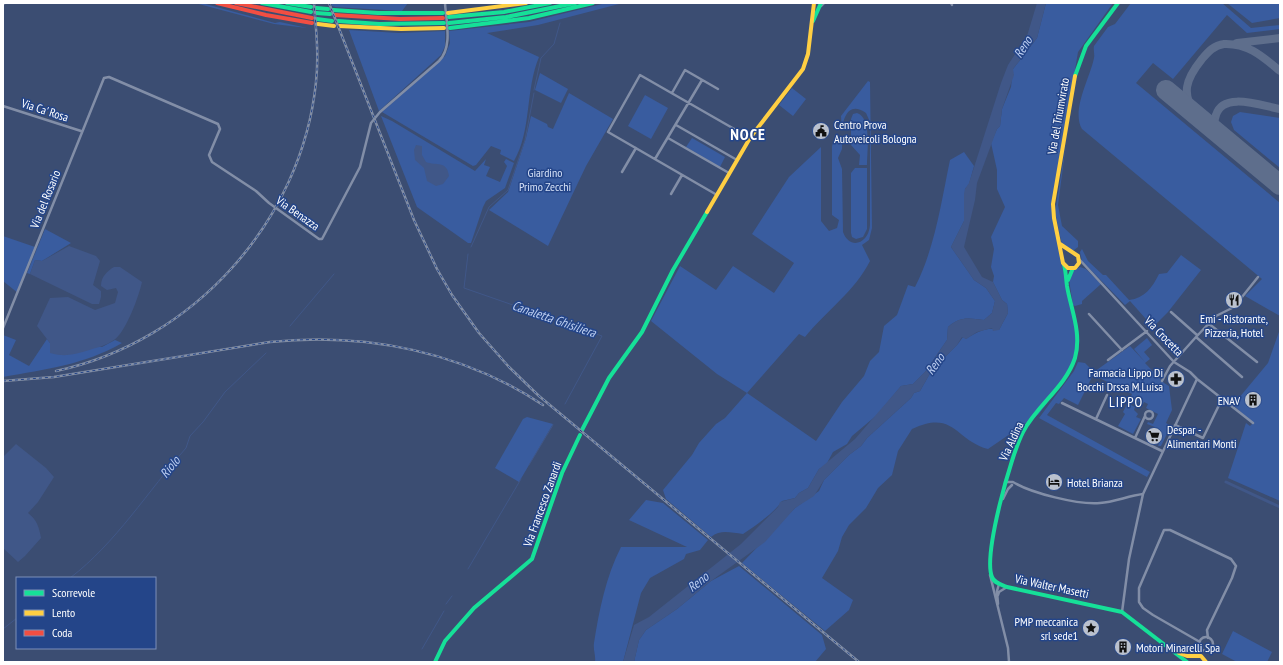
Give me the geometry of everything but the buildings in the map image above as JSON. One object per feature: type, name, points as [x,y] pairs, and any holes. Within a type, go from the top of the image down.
[{"type":"main road","points":[[217,3],[271,16],[312,21],[236,3]]},
{"type":"main road","points":[[262,3],[314,10],[328,9]]},
{"type":"main road","points":[[287,3],[330,14]]},
{"type":"main road","points":[[526,3],[449,15],[504,12],[550,3]]},
{"type":"main road","points":[[575,3],[506,17],[449,26],[529,18],[593,3]]},
{"type":"main road","name":"Via del Triumvirato","points":[[1063,257],[1054,221],[1054,206],[1076,72],[1087,45],[1118,3]]},
{"type":"main road","points":[[814,4],[816,8],[821,5]]},
{"type":"main road","name":"Via Francesco Zanardi","points":[[435,662],[445,641],[474,608],[532,559],[562,474],[581,432],[609,378],[639,337],[673,270],[750,138],[803,69],[808,54],[814,4]]},
{"type":"main road","name":"Via Francesco Zanardi","points":[[812,26],[821,5]]},
{"type":"main road","points":[[333,10],[443,15],[400,19],[335,15]]},
{"type":"main road","points":[[332,21],[317,21],[334,26]]},
{"type":"main road","points":[[338,22],[444,26],[394,29],[339,26]]},
{"type":"main road","points":[[1060,244],[1070,252],[1076,254],[1079,258],[1078,265],[1074,268],[1068,268],[1064,265],[1063,257],[1070,252]]},
{"type":"main road","name":"Via Aldina","points":[[990,566],[1005,482],[1023,433],[1067,375],[1074,361],[1077,349],[1077,336],[1064,265]]},
{"type":"main road","name":"Via Aldina","points":[[1068,291],[1068,277],[1074,268]]},
{"type":"main road","name":"Via Walter Masetti","points":[[990,566],[993,577],[999,584],[1007,587],[1122,612]]},
{"type":"main road","points":[[1122,612],[1188,662],[1196,656]]},
{"type":"main road","points":[[1174,651],[1203,657],[1206,662]]},
{"type":"street","name":"Via Benazza","points":[[104,78],[109,77],[218,124],[220,129],[209,155],[212,162],[256,191],[292,221],[319,239],[322,239],[360,167],[371,123],[380,112],[442,58],[446,50],[447,35],[445,4]]},
{"type":"street","points":[[672,93],[685,70],[718,89]]},
{"type":"street","points":[[717,195],[608,132],[640,75],[750,138]]},
{"type":"street","name":"Via del Rosario","points":[[3,328],[81,131],[104,78]]},
{"type":"street","points":[[655,159],[702,80]]},
{"type":"street","name":"Via Ca' Rosa","points":[[3,106],[81,131]]},
{"type":"street","points":[[676,125],[737,160]]},
{"type":"street","points":[[668,138],[729,173]]},
{"type":"street","points":[[622,172],[636,148]]},
{"type":"street","points":[[671,194],[682,175]]},
{"type":"street","name":"Via Crocetta","points":[[1079,258],[1174,362],[1190,372],[1222,400],[1253,423]]},
{"type":"street","points":[[1074,268],[1080,266],[1087,267]]},
{"type":"street","points":[[1162,382],[1174,362],[1196,336],[1216,316],[1234,307],[1258,277]]},
{"type":"street","points":[[1171,312],[1242,377]]},
{"type":"street","points":[[1088,314],[1122,350]]},
{"type":"street","points":[[1208,323],[1257,362]]},
{"type":"street","points":[[1108,360],[1146,331]]},
{"type":"street","points":[[1122,612],[1129,558],[1142,494],[1197,379]]},
{"type":"street","points":[[1096,419],[1107,395]]},
{"type":"street","points":[[1175,425],[1203,438],[1222,400]]},
{"type":"street","points":[[1062,403],[1162,451]]},
{"type":"street","points":[[1135,438],[1145,416]]},
{"type":"street","points":[[1009,468],[1012,483]]},
{"type":"street","points":[[1005,482],[1070,500],[1088,503],[1107,502],[1142,494]]},
{"type":"street","points":[[1000,507],[1006,491],[1012,483]]},
{"type":"street","points":[[1200,642],[1153,616],[1143,608],[1139,602],[1139,588],[1161,536],[1166,530],[1231,559],[1236,566],[1232,578],[1207,630],[1208,638],[1213,644],[1210,649],[1203,653],[1203,657]]},
{"type":"street","name":"Via Aldina","points":[[990,566],[991,580],[1008,648],[1008,662]]},
{"type":"street","name":"Via Aldina","points":[[999,584],[997,589],[999,612]]},
{"type":"street","points":[[998,596],[999,592],[1007,587]]},
{"type":"street","points":[[1200,642],[1204,638],[1208,638]]},
{"type":"street","points":[[1196,656],[1201,648],[1200,642]]},
{"type":"street","points":[[1201,648],[1207,651]]},
{"type":"green space","points":[[195,3],[202,3],[275,23],[280,22],[307,28],[274,24]]},
{"type":"green space","points":[[331,3],[408,3],[402,11],[335,7],[332,6]]},
{"type":"green space","points":[[623,3],[538,25],[487,33],[539,57],[532,83],[524,136],[514,161],[500,154],[501,150],[491,146],[476,165],[473,166],[382,112],[445,56],[450,43],[449,31],[529,22],[602,4]]},
{"type":"green space","points":[[1046,3],[1113,3],[1078,52],[1053,200],[1061,262],[1076,320],[1079,347],[1074,362],[1065,378],[1039,414],[988,449],[977,445],[946,424],[937,422],[912,429],[898,451],[892,475],[878,488],[866,508],[849,525],[842,537],[838,551],[822,578],[853,600],[849,610],[825,631],[742,563],[795,508],[819,491],[824,480],[849,455],[861,446],[867,438],[911,398],[914,393],[920,391],[932,370],[963,337],[966,339],[978,332],[990,329],[999,330],[1008,313],[1007,304],[1002,300],[993,282],[994,276],[991,267],[994,249],[991,237],[1005,207],[997,189],[997,170],[991,143],[997,129],[1000,126],[1002,109],[1011,87],[1013,69],[1037,38]]},
{"type":"green space","points":[[1131,3],[1222,3],[1251,28],[1280,25],[1280,29],[1247,33],[1227,15],[1173,79],[1153,63],[1136,83],[1280,203],[1280,316],[1245,296],[1262,279],[1082,129],[1079,121],[1080,103],[1094,58],[1094,46],[1108,27],[1115,24]]},
{"type":"green space","points":[[1227,3],[1280,3],[1280,18],[1252,23]]},
{"type":"green space","points":[[349,30],[399,33],[445,31],[445,46],[441,55],[379,111]]},
{"type":"green space","points":[[540,73],[568,89],[561,103],[535,90]]},
{"type":"green space","points":[[868,81],[870,82],[872,228],[869,240],[862,245],[870,261],[864,272],[848,291],[805,337],[799,334],[747,393],[717,374],[651,321],[680,266],[716,290],[733,266],[774,293],[794,263],[752,234],[789,177],[821,147],[821,221],[829,231],[837,228],[839,220],[832,215],[832,147],[835,140],[840,137],[842,137],[842,149],[838,158],[842,169],[843,232],[846,238],[854,243],[863,240],[869,231],[870,225],[870,122],[866,113],[855,109],[851,110],[846,116],[842,131],[841,116]]},
{"type":"green space","points":[[792,88],[806,99],[793,116],[779,105]]},
{"type":"green space","name":"Giardino Primo Zecchi","points":[[569,93],[613,119],[586,166],[548,246],[489,210],[508,192],[526,138],[531,116],[547,124],[548,127],[553,129]]},
{"type":"green space","points":[[645,95],[668,108],[651,139],[628,126]]},
{"type":"green space","points":[[1240,112],[1280,118],[1280,168],[1234,130],[1231,122],[1233,116]]},
{"type":"green space","points":[[857,113],[862,116],[867,128],[867,165],[859,165],[860,155],[851,145],[851,119],[853,114]]},
{"type":"green space","points":[[381,116],[392,121],[475,171],[486,159],[484,165],[490,167],[486,176],[500,182],[507,166],[504,162],[506,159],[514,163],[505,188],[486,201],[471,243],[468,243],[417,207]]},
{"type":"green space","points":[[692,138],[725,157],[720,167],[686,147]]},
{"type":"green space","points":[[1066,144],[1058,205],[1062,226],[1078,241],[1078,247],[1070,251],[1062,245],[1055,212]]},
{"type":"green space","points":[[964,152],[974,166],[969,184],[965,189],[964,221],[951,247],[974,280],[986,288],[995,301],[992,313],[984,320],[969,318],[961,319],[952,323],[948,327],[947,340],[925,372],[913,384],[901,386],[877,415],[852,436],[847,444],[833,452],[826,465],[819,469],[808,488],[799,493],[795,498],[782,501],[779,506],[769,515],[743,534],[722,532],[711,537],[666,499],[663,490],[692,455],[699,443],[716,424],[725,418],[747,393],[816,441],[842,402],[864,376],[870,361],[879,352],[884,326],[897,315],[908,285],[915,287],[928,257],[950,160]]},
{"type":"green space","points":[[855,168],[867,168],[867,229],[863,237],[856,239],[852,237],[851,233],[851,173]]},
{"type":"green space","points":[[45,229],[71,243],[42,261],[35,260],[30,274],[27,273]]},
{"type":"green space","points":[[3,236],[35,247],[18,293],[3,281]]},
{"type":"green space","points":[[1082,249],[1088,261],[1103,275],[1106,275],[1129,300],[1144,295],[1154,284],[1159,274],[1167,273],[1181,255],[1201,270],[1168,312],[1153,327],[1130,301],[1125,305],[1082,261],[1080,252]]},
{"type":"green space","points":[[1080,267],[1086,269],[1101,284],[1082,301],[1082,304],[1075,306],[1073,305],[1069,280],[1073,271]]},
{"type":"green space","points":[[1280,329],[1280,501],[1228,478],[1246,423],[1250,426],[1253,423],[1233,405],[1268,363]]},
{"type":"green space","points":[[3,335],[16,340],[9,355],[29,366],[47,339],[50,343],[102,347],[115,340],[122,343],[79,361],[50,369],[3,377]]},
{"type":"green space","points":[[1147,338],[1152,345],[1144,352],[1150,359],[1145,363],[1164,383],[1169,386],[1172,410],[1166,423],[1171,426],[1161,446],[1158,446],[1162,436],[1152,432],[1155,427],[1147,424],[1148,422],[1153,424],[1158,414],[1146,408],[1148,404],[1144,402],[1143,404],[1133,400],[1131,405],[1135,407],[1134,410],[1138,414],[1136,417],[1141,419],[1133,434],[1118,426],[1125,414],[1123,412],[1132,394],[1093,375],[1078,405],[1064,398],[1059,404],[1056,403],[1047,415],[1150,472],[1147,477],[1039,418],[1074,371],[1078,362],[1085,363],[1094,372],[1130,346],[1145,362],[1134,349]]},
{"type":"green space","points":[[527,417],[553,424],[519,482],[495,468],[523,419]]},
{"type":"green space","points":[[646,500],[663,503],[708,540],[700,550],[686,554],[684,559],[650,578],[641,593],[623,662],[595,662],[594,643],[601,606],[611,570],[621,547],[687,547],[629,520]]},
{"type":"green space","points":[[739,566],[822,635],[826,649],[815,662],[634,662],[639,640],[646,630],[677,609],[711,581]]},
{"type":"green space","points":[[1233,631],[1272,652],[1267,662],[1237,662],[1222,654]]},
{"type":"water","name":"Reno","points":[[1037,3],[1046,3],[1037,38],[1013,69],[1014,75],[1002,109],[1000,126],[997,129],[977,183],[975,200],[964,247],[982,277],[993,282],[1002,300],[1007,304],[1008,313],[999,330],[993,331],[992,328],[977,332],[966,339],[962,337],[957,345],[932,370],[920,391],[914,393],[911,398],[867,438],[861,446],[849,455],[824,480],[814,496],[795,508],[765,542],[711,581],[677,609],[646,630],[639,640],[634,662],[623,662],[634,625],[649,617],[741,544],[778,507],[780,502],[795,498],[799,493],[808,488],[819,469],[855,439],[901,386],[913,384],[925,372],[947,340],[948,327],[952,323],[960,319],[984,320],[992,313],[995,301],[986,288],[974,280],[951,247],[964,221],[965,189],[969,183],[1001,83],[1008,65],[1027,36]]},
{"type":"water","points":[[416,145],[422,146],[422,155],[426,162],[440,164],[446,168],[449,176],[443,184],[436,186],[427,181],[424,168],[415,160],[414,150]]},
{"type":"water","points":[[69,246],[96,256],[100,261],[93,285],[101,291],[99,304],[92,304],[30,274],[35,260],[42,261]]},
{"type":"water","points":[[114,267],[120,267],[142,282],[131,313],[119,336],[104,345],[76,354],[64,355],[50,353],[50,343],[37,326],[50,298],[68,297],[95,310],[115,303],[118,292],[116,288],[107,290],[101,286],[105,275]]},
{"type":"water","points":[[16,444],[46,468],[54,477],[38,502],[28,513],[34,518],[41,538],[18,562],[3,548],[3,457]]},
{"type":"waterway","name":"Canaletta Ghisiliera","points":[[534,90],[541,58],[554,44],[560,23]]},
{"type":"waterway","name":"Canaletta Ghisiliera","points":[[471,247],[489,207],[508,190],[525,140],[534,93]]},
{"type":"waterway","name":"Canaletta Ghisiliera","points":[[468,254],[464,288],[602,336],[565,404]]},
{"type":"waterway","name":"Riolo","points":[[290,326],[334,274]]},
{"type":"waterway","name":"Riolo","points":[[71,577],[87,564],[117,533],[186,448],[190,436],[203,422],[225,392],[266,353]]},
{"type":"waterway","name":"Canaletta Ghisiliera","points":[[529,465],[553,425]]},
{"type":"waterway","name":"Canaletta Ghisiliera","points":[[468,569],[521,479]]},
{"type":"waterway","points":[[1226,482],[1280,507]]},
{"type":"waterway","name":"Canaletta Ghisiliera","points":[[446,604],[452,596]]},
{"type":"waterway","name":"Canaletta Ghisiliera","points":[[422,649],[444,611]]},
{"type":"waterway","name":"Riolo","points":[[3,629],[16,619]]},
{"type":"taxiway","points":[[1237,43],[1280,38]]},
{"type":"taxiway","points":[[1197,116],[1188,101],[1187,87],[1196,66],[1214,47],[1224,44],[1233,44],[1248,48],[1280,71]]},
{"type":"taxiway","points":[[1220,135],[1215,126],[1215,118],[1220,108],[1226,104],[1244,102],[1280,109]]},
{"type":"taxiway","points":[[1275,181],[1280,184]]},
{"type":"runway","points":[[1166,90],[1280,185]]},
{"type":"railway","points":[[56,371],[106,356],[152,333],[195,303],[232,268],[264,227],[289,182],[306,133],[317,72],[317,42],[314,3]]},
{"type":"railway","points":[[329,3],[414,220],[437,269],[452,295],[479,333],[509,367],[539,396],[859,662]]},
{"type":"railway","points":[[3,381],[54,377],[270,342],[342,340],[412,350],[447,359],[480,371],[543,405]]},
{"type":"traffic: fast","points":[[262,3],[311,12]]},
{"type":"traffic: fast","points":[[287,3],[311,7]]},
{"type":"traffic: fast","points":[[449,17],[504,12],[550,3]]},
{"type":"traffic: fast","points":[[449,23],[506,17],[575,3]]},
{"type":"traffic: fast","points":[[450,28],[529,18],[593,3]]},
{"type":"traffic: fast","points":[[813,21],[821,3]]},
{"type":"traffic: fast","points":[[1075,76],[1086,46],[1118,3]]},
{"type":"traffic: fast","points":[[316,8],[328,9]]},
{"type":"traffic: fast","points":[[333,10],[378,13],[443,13]]},
{"type":"traffic: fast","points":[[316,13],[330,14]]},
{"type":"traffic: fast","points":[[317,19],[332,21]]},
{"type":"traffic: fast","points":[[338,21],[379,24],[444,23]]},
{"type":"traffic: fast","points":[[582,430],[609,378],[642,332],[673,270],[707,212]]},
{"type":"traffic: fast","points":[[1064,265],[1077,331],[1077,349],[1075,358],[1065,378],[1029,422],[1018,444],[1000,505],[991,548],[990,565],[992,577],[996,582],[1007,587],[1122,612],[1187,662]]},
{"type":"traffic: fast","points":[[1068,280],[1073,268]]},
{"type":"traffic: fast","points":[[435,662],[445,641],[474,608],[532,559],[562,473],[580,435]]},
{"type":"traffic: slow","points":[[448,13],[526,3]]},
{"type":"traffic: slow","points":[[707,212],[750,138],[803,69],[808,54],[814,3]]},
{"type":"traffic: slow","points":[[318,24],[334,26]]},
{"type":"traffic: slow","points":[[339,26],[401,29],[444,28]]},
{"type":"traffic: slow","points":[[1060,244],[1078,256],[1079,263],[1075,268],[1068,268],[1063,263],[1054,218],[1053,204],[1075,76]]},
{"type":"traffic: slow","points":[[1179,653],[1187,656],[1201,656],[1206,662]]},
{"type":"traffic: jam","points":[[217,3],[266,15],[312,23]]},
{"type":"traffic: jam","points":[[236,3],[312,18]]},
{"type":"traffic: jam","points":[[335,15],[400,19],[443,18]]},
{"type":"place","name":"Centro Prova Autoveicoli Bologna","points":[[821,131]]},
{"type":"place","name":"Emi - Ristorante, Pizzeria, Hotel","points":[[1234,300]]},
{"type":"place","name":"Farmacia Lippo Di Bocchi Drssa M.Luisa","points":[[1176,379]]},
{"type":"place","name":"ENAV","points":[[1253,400]]},
{"type":"place","name":"Despar - Alimentari Monti","points":[[1154,436]]},
{"type":"place","name":"Hotel Brianza","points":[[1054,482]]},
{"type":"place","name":"PMP meccanica srl sede1","points":[[1091,628]]},
{"type":"place","name":"Motori Minarelli Spa","points":[[1123,647]]},
{"type":"district","name":"NOCE","points":[[748,134]]},
{"type":"district","name":"LIPPO","points":[[1126,402]]}]
